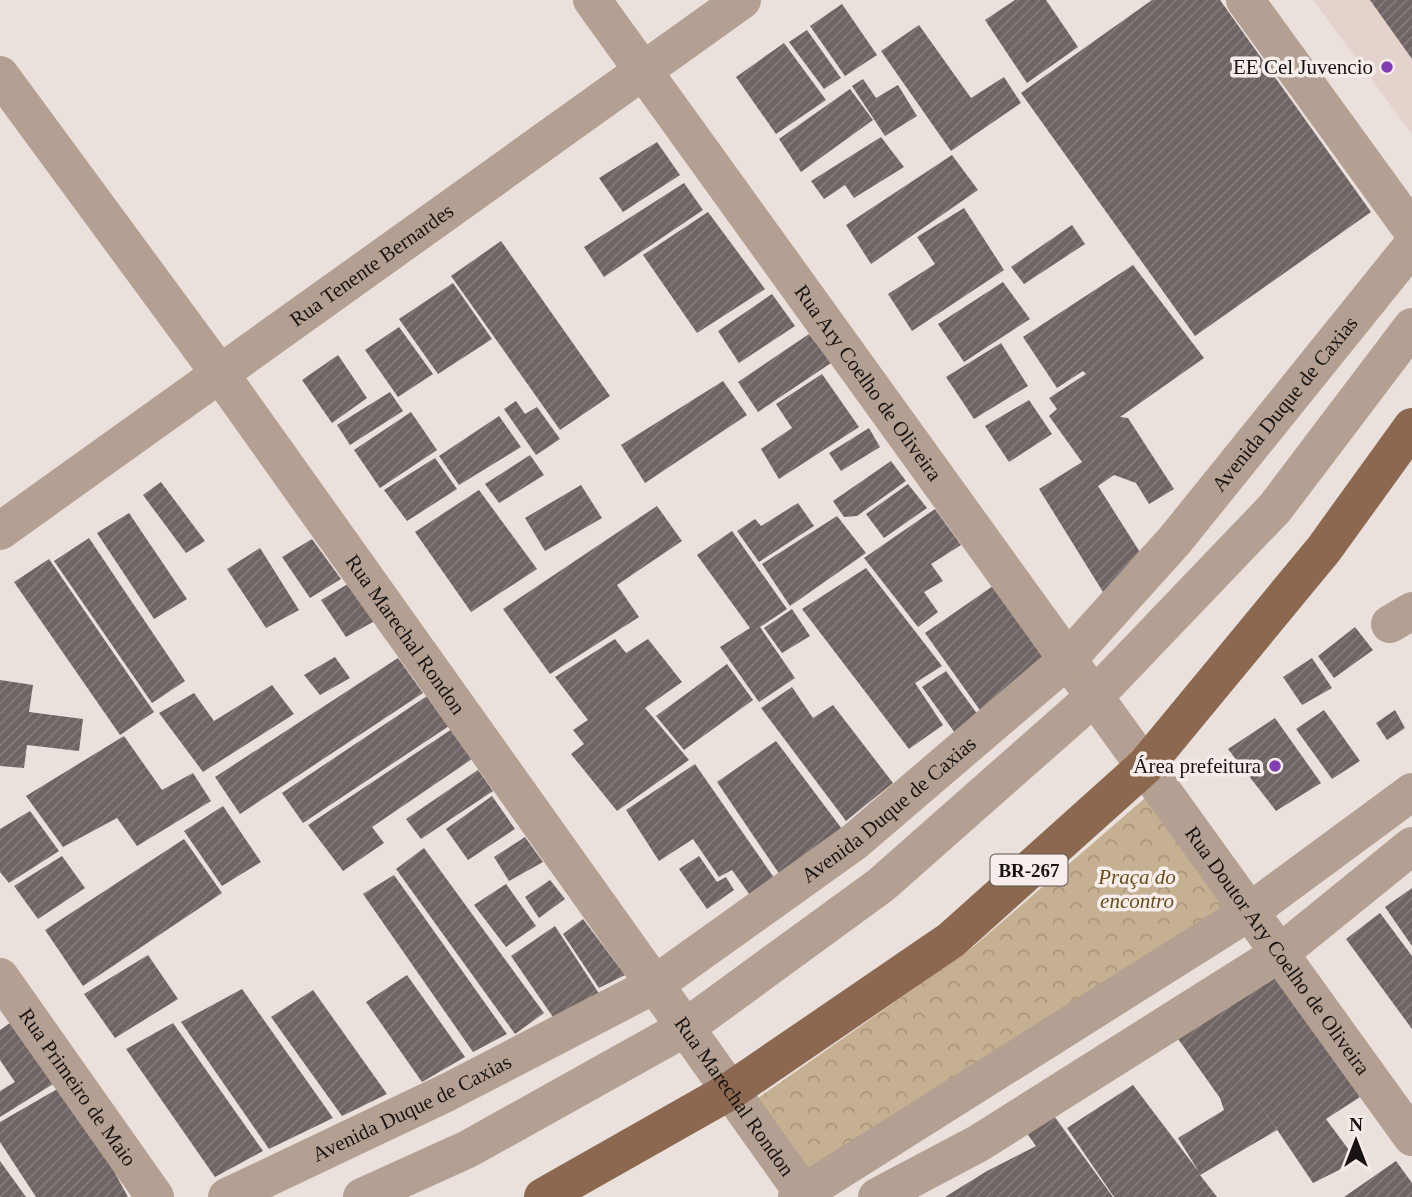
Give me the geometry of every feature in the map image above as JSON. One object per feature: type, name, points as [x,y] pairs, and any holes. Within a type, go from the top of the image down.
[{"type":"main road","name":"BR-267","points":[[543,1197],[730,1091],[951,940],[1146,766],[1324,549],[1412,427]]},
{"type":"street","name":"Rua Ary Coelho de Oliveira","points":[[592,0],[1146,766]]},
{"type":"street","name":"Rua Tenente Bernardes","points":[[0,531],[742,0]]},
{"type":"street","points":[[1245,0],[1412,230]]},
{"type":"street","name":"Rua Marechal Rondon","points":[[0,75],[220,373],[803,1196]]},
{"type":"street","name":"Avenida Duque de Caxias","points":[[227,1197],[448,1092],[654,985],[854,842],[1068,659],[1175,540],[1412,246]]},
{"type":"street","points":[[362,1197],[468,1149],[685,1028],[881,885],[1095,696],[1275,508],[1412,327]]},
{"type":"street","name":"Rua Doutor Ary Coelho de Oliveira","points":[[1146,766],[1412,1137]]},
{"type":"street","points":[[803,1196],[1249,912],[1412,792]]},
{"type":"street","points":[[877,1197],[979,1143],[1280,953],[1412,846]]},
{"type":"street","name":"Rua Primeiro de Maio","points":[[0,977],[155,1197]]},
{"type":"shaded area","name":"EE Cel Juvencio","points":[[1313,0],[1412,0],[1412,134]]},
{"type":"green space","name":"Praça do encontro","points":[[1152,792],[1232,903],[810,1173],[758,1098],[973,947]]},
{"type":"building","points":[[1015,0],[1046,0],[1078,47],[1027,83],[985,20]]},
{"type":"building","points":[[1152,0],[1220,0],[1371,212],[1195,336],[1021,93]]},
{"type":"building","points":[[1370,0],[1412,0],[1412,59]]},
{"type":"building","points":[[842,4],[877,55],[845,76],[810,26]]},
{"type":"building","points":[[919,25],[971,98],[1004,77],[1021,103],[951,151],[881,51]]},
{"type":"building","points":[[807,30],[841,78],[824,89],[789,42]]},
{"type":"building","points":[[784,43],[826,100],[776,134],[736,77]]},
{"type":"building","points":[[863,79],[876,98],[898,85],[917,116],[885,136],[852,86]]},
{"type":"building","points":[[850,89],[873,120],[801,172],[779,139]]},
{"type":"building","points":[[881,137],[904,167],[854,198],[845,185],[824,199],[811,181]]},
{"type":"building","points":[[657,142],[680,175],[623,212],[599,178]]},
{"type":"building","points":[[952,155],[978,190],[871,264],[846,225]]},
{"type":"building","points":[[684,183],[703,210],[604,277],[584,247]]},
{"type":"building","points":[[964,208],[1004,270],[912,331],[888,294],[935,264],[917,237]]},
{"type":"building","points":[[708,212],[765,289],[697,333],[643,255]]},
{"type":"building","points":[[1072,225],[1085,244],[1024,284],[1011,267]]},
{"type":"building","points":[[501,241],[610,396],[560,430],[451,276]]},
{"type":"building","points":[[1133,265],[1204,358],[1120,417],[1128,418],[1174,489],[1149,504],[1136,483],[1114,475],[1098,486],[1143,557],[1103,592],[1039,489],[1082,462],[1049,416],[1057,409],[1049,398],[1086,374],[1083,371],[1057,388],[1023,337]]},
{"type":"building","points":[[1003,282],[1030,319],[964,362],[938,324]]},
{"type":"building","points":[[453,283],[492,339],[438,374],[399,319]]},
{"type":"building","points":[[772,294],[795,326],[739,363],[718,331]]},
{"type":"building","points":[[399,327],[433,374],[398,397],[365,350]]},
{"type":"building","points":[[809,334],[831,363],[758,412],[738,382]]},
{"type":"building","points":[[1001,343],[1028,386],[974,419],[946,377]]},
{"type":"building","points":[[338,355],[367,398],[332,423],[302,380]]},
{"type":"building","points":[[822,374],[859,427],[779,479],[761,449],[792,428],[776,404]]},
{"type":"building","points":[[723,381],[747,415],[645,483],[621,445]]},
{"type":"building","points":[[390,392],[403,411],[350,445],[337,425]]},
{"type":"building","points":[[1029,400],[1052,434],[1009,462],[985,426]]},
{"type":"building","points":[[516,401],[525,414],[537,407],[560,439],[536,455],[504,409]]},
{"type":"building","points":[[411,412],[437,450],[380,488],[354,450]]},
{"type":"building","points":[[499,416],[521,447],[459,485],[439,456]]},
{"type":"building","points":[[869,428],[880,447],[841,471],[829,453]]},
{"type":"building","points":[[530,455],[544,475],[499,503],[485,484]]},
{"type":"building","points":[[435,458],[457,489],[407,521],[384,490]]},
{"type":"building","points":[[891,461],[906,481],[857,516],[844,517],[833,501]]},
{"type":"building","points":[[161,482],[205,541],[186,553],[143,495]]},
{"type":"building","points":[[908,484],[927,508],[884,538],[866,514]]},
{"type":"building","points":[[581,485],[602,518],[545,551],[525,518]]},
{"type":"building","points":[[479,490],[537,569],[471,612],[415,532]]},
{"type":"building","points":[[798,503],[814,526],[759,562],[737,531],[755,519],[761,526]]},
{"type":"building","points":[[657,506],[682,541],[617,585],[639,617],[550,674],[503,609]]},
{"type":"building","points":[[935,509],[961,545],[931,564],[943,581],[924,592],[938,612],[918,627],[864,558]]},
{"type":"building","points":[[129,513],[187,599],[154,619],[97,533]]},
{"type":"building","points":[[837,516],[866,553],[790,606],[762,564]]},
{"type":"building","points":[[732,531],[787,609],[760,627],[795,678],[759,702],[720,647],[750,628],[697,555]]},
{"type":"building","points":[[89,538],[185,681],[152,703],[54,561]]},
{"type":"building","points":[[312,539],[341,579],[310,598],[282,557]]},
{"type":"building","points":[[260,548],[299,610],[266,628],[227,569]]},
{"type":"building","points":[[49,559],[154,712],[120,735],[14,582]]},
{"type":"building","points":[[866,568],[942,666],[915,683],[943,725],[909,749],[802,609]]},
{"type":"building","points":[[353,581],[380,618],[346,637],[321,600]]},
{"type":"building","points":[[993,586],[1048,665],[982,713],[925,633]]},
{"type":"building","points":[[792,609],[810,636],[782,653],[764,628]]},
{"type":"building","points":[[1355,627],[1373,650],[1334,678],[1318,656]]},
{"type":"building","points":[[615,639],[626,653],[648,639],[682,682],[645,708],[689,760],[617,811],[571,754],[584,744],[573,730],[588,720],[555,677]]},
{"type":"building","points":[[335,657],[350,678],[320,695],[304,675]]},
{"type":"building","points":[[398,658],[423,693],[240,814],[215,777]]},
{"type":"building","points":[[1312,658],[1332,688],[1302,705],[1283,677]]},
{"type":"building","points":[[727,664],[753,700],[684,750],[656,716]]},
{"type":"building","points":[[946,671],[978,715],[955,733],[922,687]]},
{"type":"building","points":[[0,680],[33,685],[29,712],[83,719],[79,751],[27,745],[24,768],[0,766]]},
{"type":"building","points":[[272,685],[294,714],[203,772],[159,713],[194,693],[214,721]]},
{"type":"building","points":[[792,687],[813,718],[833,705],[893,783],[846,821],[761,708]]},
{"type":"building","points":[[427,696],[449,726],[303,823],[282,793]]},
{"type":"building","name":"Área prefeitura","points":[[1324,710],[1360,761],[1332,779],[1296,729]]},
{"type":"building","points":[[1395,710],[1405,728],[1387,740],[1376,723]]},
{"type":"building","name":"Área prefeitura","points":[[1275,718],[1321,783],[1276,811],[1228,749]]},
{"type":"building","points":[[452,729],[472,759],[372,827],[384,843],[343,871],[308,825]]},
{"type":"building","points":[[124,736],[162,790],[193,773],[211,801],[137,846],[117,818],[63,847],[26,796]]},
{"type":"building","points":[[776,741],[842,829],[780,875],[717,782]]},
{"type":"building","points":[[695,764],[777,882],[752,898],[732,870],[719,877],[693,839],[659,861],[626,810]]},
{"type":"building","points":[[478,770],[493,791],[421,839],[406,819]]},
{"type":"building","points":[[492,796],[515,829],[468,860],[446,829]]},
{"type":"building","points":[[223,806],[261,862],[222,886],[184,831]]},
{"type":"building","points":[[30,811],[59,851],[9,883],[0,872],[0,829]]},
{"type":"building","points":[[525,837],[543,862],[509,881],[494,857]]},
{"type":"building","points":[[184,839],[222,893],[83,986],[45,930]]},
{"type":"building","points":[[424,848],[544,1013],[515,1034],[396,869]]},
{"type":"building","points":[[62,856],[85,888],[38,919],[14,886]]},
{"type":"building","points":[[699,856],[717,882],[726,877],[734,890],[707,909],[679,869]]},
{"type":"building","points":[[394,875],[507,1034],[473,1052],[363,894]]},
{"type":"building","points":[[550,880],[565,899],[539,918],[525,897]]},
{"type":"building","points":[[506,884],[536,926],[506,947],[474,905]]},
{"type":"building","points":[[1412,888],[1412,946],[1385,907]]},
{"type":"building","points":[[1380,913],[1412,956],[1412,1029],[1346,939]]},
{"type":"building","points":[[583,919],[625,975],[599,988],[563,934]]},
{"type":"building","points":[[555,926],[600,995],[555,1020],[511,956]]},
{"type":"building","points":[[148,955],[178,999],[115,1038],[84,994]]},
{"type":"building","points":[[1276,971],[1360,1097],[1326,1119],[1357,1161],[1313,1183],[1222,1048],[1277,1130],[1200,1175],[1217,1197],[1114,1197],[1067,1128],[1133,1085],[1199,1172],[1178,1138],[1224,1110],[1220,1098],[1176,1036]]},
{"type":"building","points":[[407,975],[465,1057],[422,1082],[366,1002]]},
{"type":"building","points":[[242,989],[333,1118],[269,1149],[181,1022]]},
{"type":"building","points":[[313,990],[387,1094],[342,1116],[271,1017]]},
{"type":"building","points":[[10,1023],[53,1084],[0,1117],[0,1091],[15,1082],[0,1060],[0,1030]]},
{"type":"building","points":[[173,1023],[263,1151],[215,1177],[126,1049]]},
{"type":"building","points":[[59,1088],[98,1142],[128,1197],[36,1197],[0,1142],[0,1122]]},
{"type":"building","points":[[1049,1109],[1113,1197],[945,1197],[987,1171],[1036,1146],[1023,1128]]},
{"type":"building","points":[[0,1161],[26,1197],[0,1197]]},
{"type":"building","points":[[1396,1161],[1412,1183],[1412,1197],[1344,1197]]},
{"type":"place","name":"EE Cel Juvencio","points":[[1387,67]]},
{"type":"place","name":"Área prefeitura","points":[[1275,766]]}]
